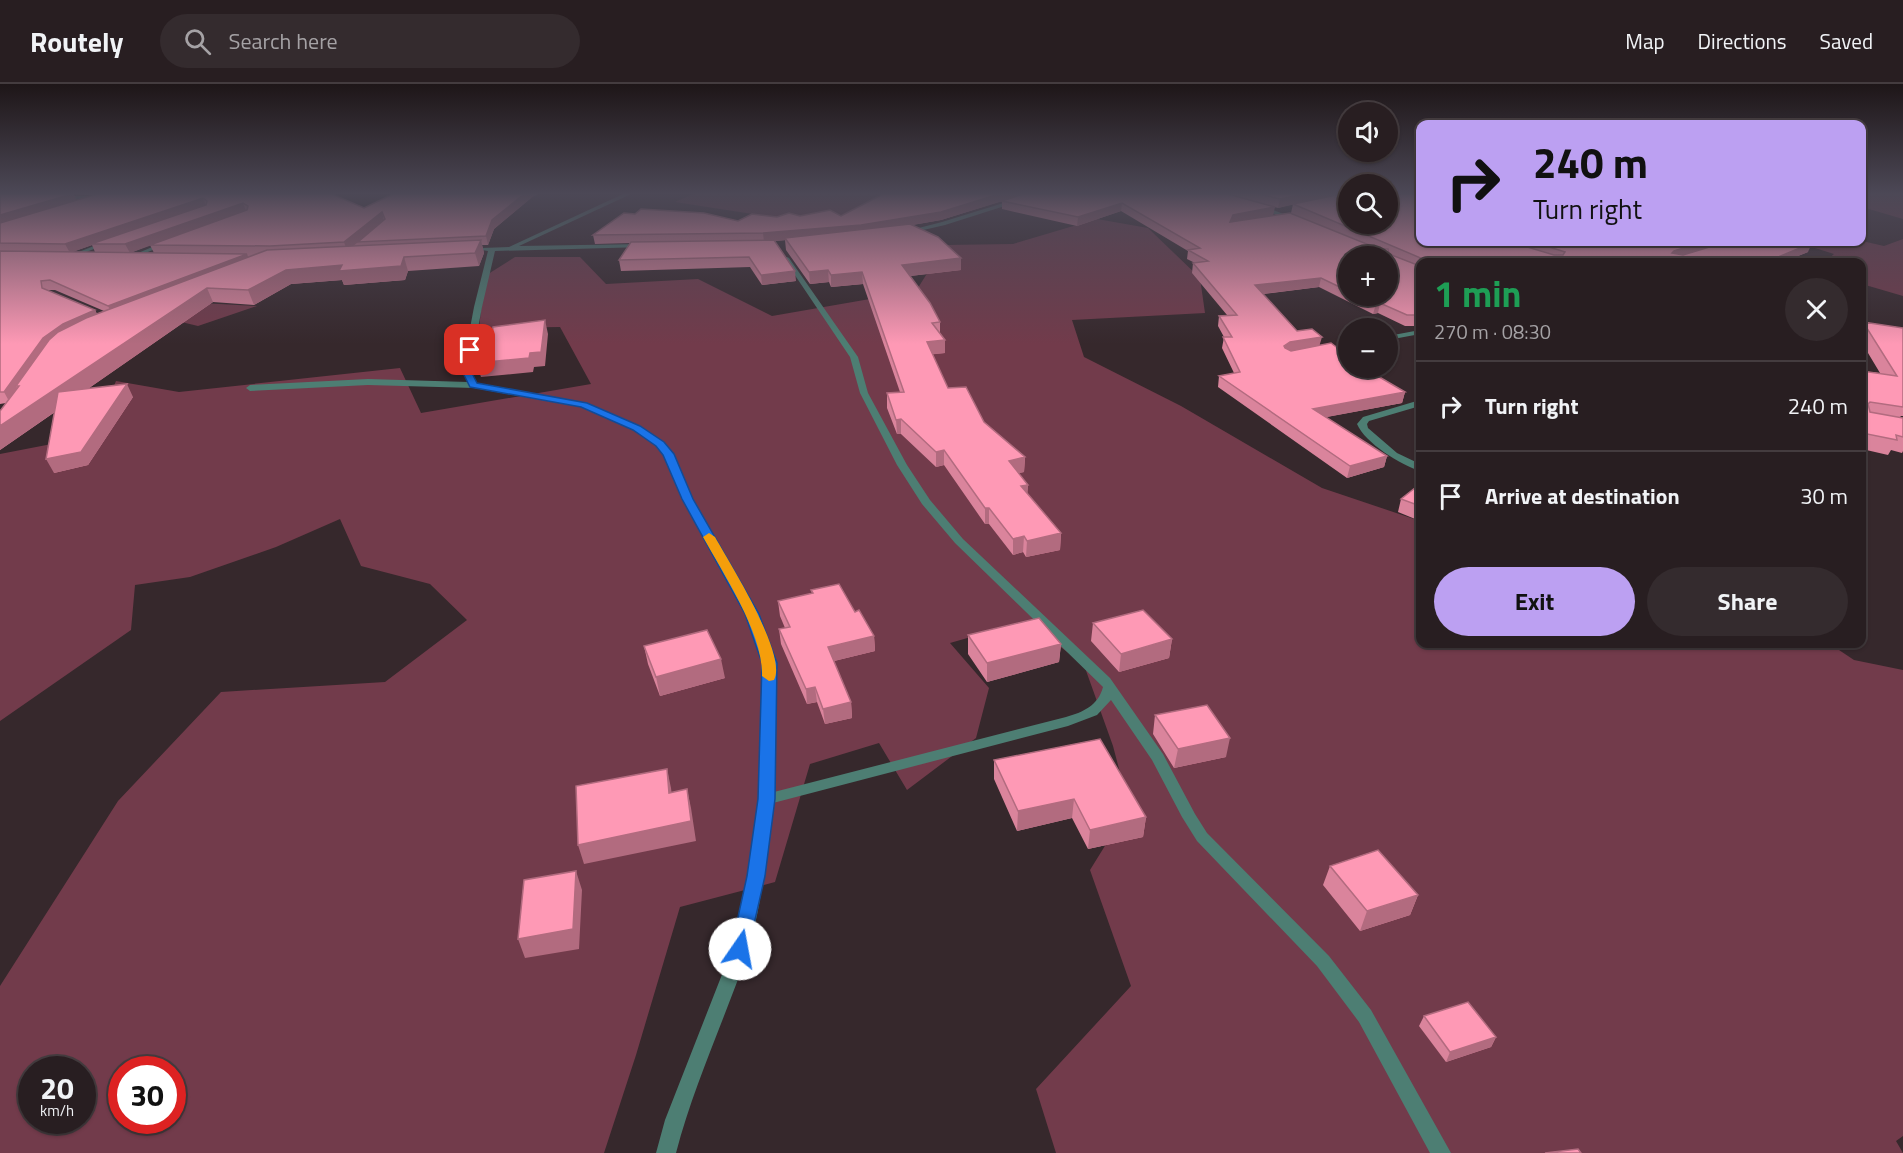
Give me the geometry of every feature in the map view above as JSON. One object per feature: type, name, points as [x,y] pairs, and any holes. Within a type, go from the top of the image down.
[{"type":"street","points":[[85,259],[65,258],[104,244]]},
{"type":"street","points":[[125,259],[163,244]]},
{"type":"street","points":[[510,248],[519,244]]},
{"type":"street","points":[[474,385],[466,371],[486,249],[652,246]]},
{"type":"street","points":[[783,254],[854,357],[864,393],[902,465],[926,502],[958,541],[1092,668],[1109,688],[1158,758],[1202,837],[1323,961],[1365,1016],[1441,1153]]},
{"type":"street","points":[[115,259],[148,259]]},
{"type":"street","points":[[1398,336],[1416,333]]},
{"type":"street","points":[[1318,351],[1338,348]]},
{"type":"street","points":[[249,388],[368,382],[474,385],[583,405],[637,428],[660,444],[669,454],[688,499],[752,614],[770,663],[766,799],[756,876],[740,949],[675,1120],[666,1153]]},
{"type":"street","points":[[1416,404],[1366,419],[1362,424],[1364,429],[1394,454],[1416,466]]},
{"type":"street","points":[[766,799],[1080,717],[1100,706],[1109,688]]},
{"type":"shaded area","points":[[1165,244],[1200,278],[1205,313],[1072,320],[1084,357],[1181,406],[1322,488],[1416,520],[1416,648],[1836,648],[1854,660],[1903,670],[1903,1136],[1896,1141],[1903,1153],[1056,1153],[1036,1089],[1131,986],[1090,870],[1129,807],[1113,746],[1084,665],[1027,621],[950,643],[989,688],[976,738],[907,790],[879,743],[810,764],[775,882],[680,907],[604,1153],[0,1153],[0,986],[118,801],[221,692],[385,682],[467,620],[430,584],[361,566],[340,519],[276,547],[190,577],[135,585],[131,630],[0,721],[0,454],[93,436],[116,381],[179,392],[400,368],[421,413],[591,384],[560,327],[479,328],[485,276],[515,257],[580,257],[606,284],[698,279],[772,316],[916,291],[945,245]]},
{"type":"shaded area","points":[[1866,244],[1875,244],[1884,246],[1903,244],[1903,296],[1866,285],[1866,258],[1830,258],[1834,254],[1809,246],[1866,246]]},
{"type":"shaded area","points":[[201,303],[257,306],[198,326],[173,320]]},
{"type":"building","points":[[153,244],[309,244],[270,246],[150,245]]},
{"type":"building","points":[[398,244],[479,244],[475,253],[404,257],[401,266],[339,271],[342,265],[286,270],[248,290],[207,288],[0,426],[0,411],[49,340],[58,332],[86,318],[267,250]]},
{"type":"building","points":[[630,244],[777,244],[795,271],[761,275],[749,257],[619,260]]},
{"type":"building","points":[[789,244],[946,244],[961,258],[902,265],[930,303],[940,322],[932,323],[945,340],[927,342],[948,388],[966,387],[984,422],[1025,457],[1009,461],[1028,485],[1021,486],[1061,533],[1027,541],[1024,536],[1013,539],[989,508],[985,508],[944,450],[936,452],[901,419],[896,420],[887,393],[904,392],[862,272],[831,275],[828,270],[809,272]]},
{"type":"building","points":[[1193,244],[1366,244],[1372,246],[1338,246],[1338,286],[1321,278],[1255,285],[1297,331],[1312,329],[1322,337],[1290,342],[1284,346],[1285,348],[1291,351],[1331,343],[1338,348],[1338,378],[1381,378],[1405,392],[1313,409],[1387,456],[1350,466],[1219,376],[1240,372],[1223,337],[1232,337],[1219,316],[1237,315],[1193,263],[1208,261],[1188,250],[1200,248]]},
{"type":"building","points":[[1387,244],[1524,246],[1554,255],[1563,255],[1565,252],[1546,246],[1690,246],[1672,253],[1683,255],[1713,246],[1805,246],[1776,258],[1421,258],[1398,248],[1398,246]]},
{"type":"building","points":[[0,251],[247,254],[108,306],[50,280],[41,281],[42,288],[95,310],[63,324],[43,338],[4,392],[0,392]]},
{"type":"building","points":[[1398,257],[1416,264],[1416,315],[1407,315],[1387,306],[1398,306]]},
{"type":"building","points":[[545,320],[541,352],[530,353],[529,358],[476,363],[482,334],[492,333],[493,327]]},
{"type":"building","points":[[1866,322],[1903,328],[1903,407],[1870,402],[1868,404],[1870,412],[1903,418],[1903,437],[1896,435],[1897,440],[1866,434],[1866,372],[1897,376],[1866,327]]},
{"type":"building","points":[[127,384],[81,452],[46,459],[58,392]]},
{"type":"building","points":[[1416,487],[1416,505],[1401,499]]},
{"type":"building","points":[[839,584],[855,612],[859,610],[874,636],[828,647],[851,702],[823,709],[815,687],[806,689],[779,629],[790,627],[778,601]]},
{"type":"building","points":[[1143,610],[1172,639],[1121,654],[1093,623]]},
{"type":"building","points":[[1039,618],[1061,644],[987,663],[968,635]]},
{"type":"building","points":[[707,630],[721,659],[656,677],[644,646]]},
{"type":"building","points":[[1207,705],[1230,738],[1178,749],[1155,715]]},
{"type":"building","points":[[1100,739],[1146,817],[1090,830],[1074,799],[1018,811],[994,760]]},
{"type":"building","points":[[667,769],[669,793],[687,789],[691,821],[578,845],[576,786]]},
{"type":"building","points":[[1378,850],[1418,895],[1367,911],[1330,866]]},
{"type":"building","points":[[576,871],[573,929],[518,939],[524,880]]},
{"type":"building","points":[[1468,1002],[1496,1037],[1450,1052],[1424,1016]]},
{"type":"building","points":[[1578,1149],[1581,1153],[1545,1153]]},
{"type":"slow traffic","points":[[709,537],[752,614],[770,663],[769,676]]},
{"type":"route","points":[[470,350],[466,371],[474,385],[583,405],[637,428],[660,444],[669,454],[688,499],[752,614],[770,663],[766,799],[756,876],[740,949]]}]
